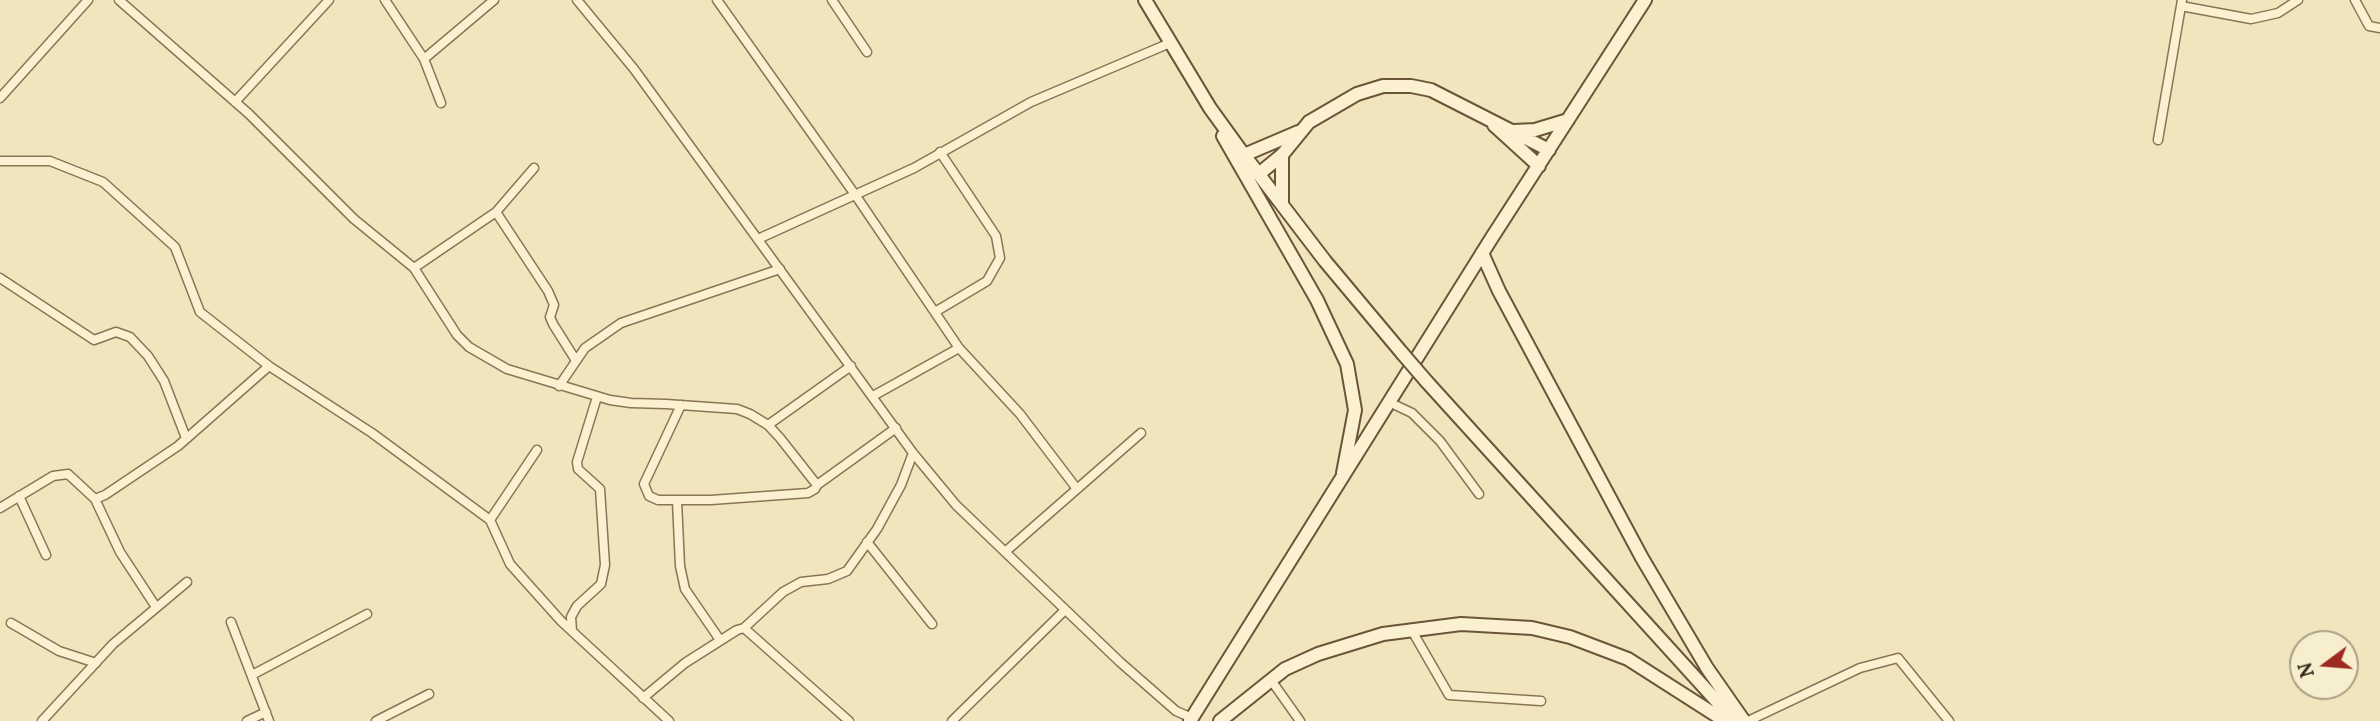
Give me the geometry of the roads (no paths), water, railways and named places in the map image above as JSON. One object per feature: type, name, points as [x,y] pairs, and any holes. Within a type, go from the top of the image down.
[{"type":"main road","points":[[1145,0],[1210,108],[1325,261],[1427,382],[1734,721]]},
{"type":"main road","points":[[1191,720],[1482,253],[1645,0]]},
{"type":"main road","points":[[1244,155],[1298,132],[1357,94],[1383,86],[1411,86],[1431,90],[1456,100],[1492,122],[1549,150]]},
{"type":"main road","points":[[1210,108],[1244,178],[1317,300],[1347,364],[1355,410],[1339,486]]},
{"type":"main road","points":[[1513,131],[1535,130],[1568,120]]},
{"type":"main road","points":[[1492,122],[1539,166]]},
{"type":"main road","points":[[1259,173],[1282,155],[1298,132]]},
{"type":"main road","points":[[1282,155],[1282,204]]},
{"type":"main road","points":[[1482,253],[1499,291],[1642,558],[1707,668],[1746,721]]},
{"type":"main road","points":[[1220,721],[1271,680],[1318,654],[1383,634],[1461,624],[1502,625],[1570,637],[1628,659],[1725,721]]},
{"type":"street","points":[[0,98],[88,0]]},
{"type":"street","points":[[119,0],[235,102],[354,219],[414,268],[457,335],[469,347],[507,369],[597,397],[631,403],[737,409],[768,425],[817,485]]},
{"type":"street","points":[[235,102],[328,0]]},
{"type":"street","points":[[385,0],[424,59],[441,103]]},
{"type":"street","points":[[424,59],[494,0]]},
{"type":"street","points":[[578,0],[634,69],[913,453],[956,505],[1157,696],[1191,720]]},
{"type":"street","points":[[716,0],[856,196],[959,348],[1020,414],[1077,489]]},
{"type":"street","points":[[832,0],[867,52]]},
{"type":"street","points":[[2158,140],[2182,3],[2251,19],[2278,13],[2298,0]]},
{"type":"street","points":[[2355,0],[2369,26],[2380,27]]},
{"type":"street","points":[[758,239],[856,196],[1031,102],[1170,43]]},
{"type":"street","points":[[935,312],[987,281],[1000,258],[996,236],[940,152]]},
{"type":"street","points":[[0,161],[50,161],[103,182],[175,247],[200,312],[269,366],[372,433],[489,520],[510,564],[572,631],[669,721]]},
{"type":"street","points":[[414,268],[496,212],[534,168]]},
{"type":"street","points":[[496,212],[548,291],[554,305],[550,317],[575,359]]},
{"type":"street","points":[[559,386],[585,348],[621,323],[780,269]]},
{"type":"street","points":[[0,278],[94,340],[116,332],[130,337],[148,356],[164,381],[186,438]]},
{"type":"street","points":[[873,396],[959,348]]},
{"type":"street","points":[[95,499],[127,482],[186,438],[269,366]]},
{"type":"street","points":[[768,425],[851,366]]},
{"type":"street","points":[[572,631],[571,617],[577,606],[601,584],[605,565],[600,489],[578,469],[577,462],[597,397]]},
{"type":"street","points":[[1391,403],[1412,413],[1431,432],[1479,494]]},
{"type":"street","points":[[681,405],[644,484],[649,496],[658,500],[808,493],[896,428]]},
{"type":"street","points":[[1005,552],[1141,433]]},
{"type":"street","points":[[489,520],[537,450]]},
{"type":"street","points":[[643,698],[685,663],[744,628],[783,592],[801,582],[828,579],[847,571],[901,485],[913,453]]},
{"type":"street","points":[[0,508],[53,476],[68,474],[95,499],[120,552],[156,607]]},
{"type":"street","points":[[19,496],[46,555]]},
{"type":"street","points":[[677,501],[680,566],[685,589],[720,640]]},
{"type":"street","points":[[867,542],[932,624]]},
{"type":"street","points":[[42,721],[96,663],[187,582]]},
{"type":"street","points":[[952,721],[1065,610]]},
{"type":"street","points":[[252,675],[367,614]]},
{"type":"street","points":[[231,622],[268,717],[247,721]]},
{"type":"street","points":[[11,623],[59,651],[96,663]]},
{"type":"street","points":[[744,628],[849,721]]},
{"type":"street","points":[[1411,629],[1449,695],[1541,701]]},
{"type":"street","points":[[1746,721],[1860,668],[1899,658],[1949,721]]},
{"type":"street","points":[[1271,680],[1300,721]]},
{"type":"street","points":[[376,721],[429,694]]}]
